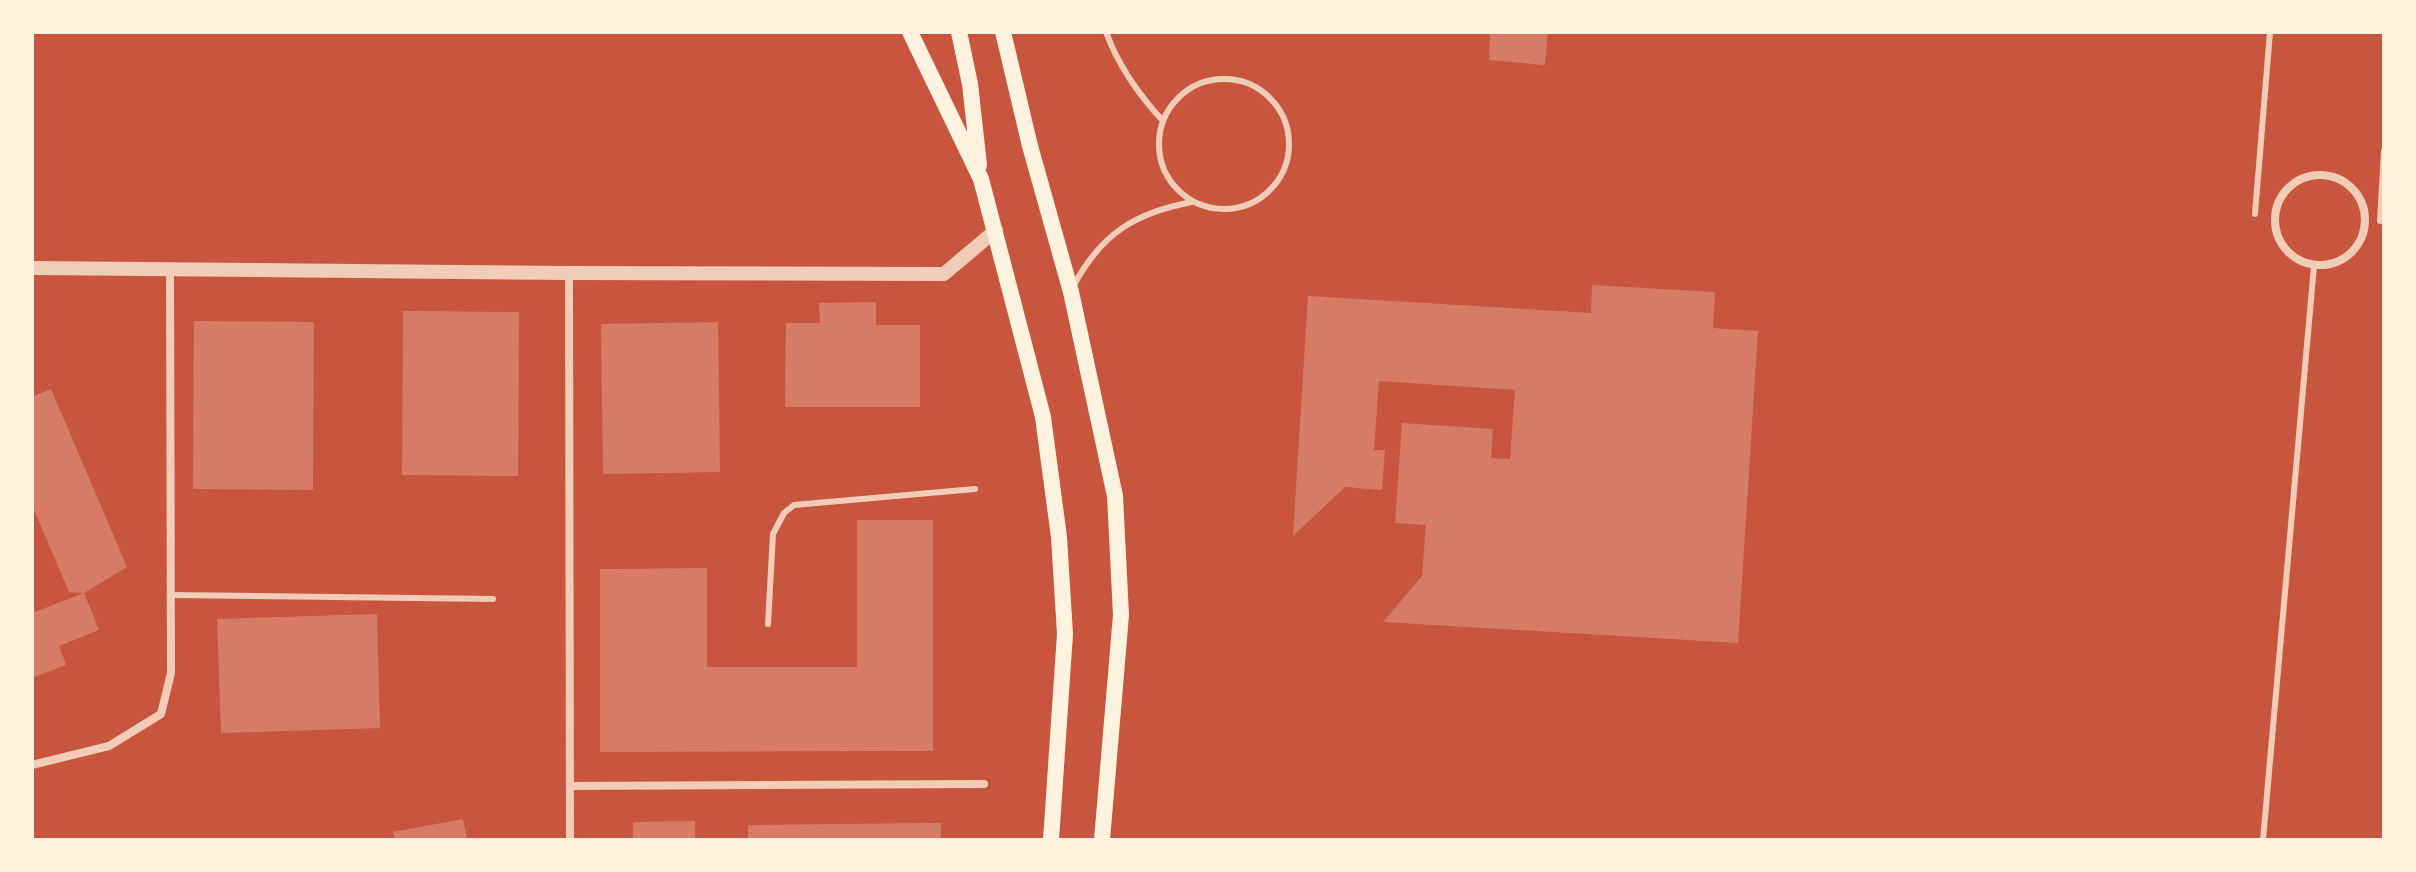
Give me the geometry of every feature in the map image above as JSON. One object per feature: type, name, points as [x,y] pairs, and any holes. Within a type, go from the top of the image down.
[{"type":"main road","points":[[910,32],[981,179],[1043,417],[1059,537],[1065,634],[1051,840]]},
{"type":"main road","points":[[959,32],[970,84],[981,179]]},
{"type":"main road","points":[[1003,32],[1030,146],[1071,292],[1115,496],[1121,615],[1102,840]]},
{"type":"street","points":[[2329,175],[2344,181],[2356,192],[2363,205],[2365,220],[2355,249],[2330,265],[2314,266],[2289,254],[2280,243],[2274,215],[2279,200],[2299,179],[2329,175]]},
{"type":"street","points":[[32,268],[944,274],[996,230]]},
{"type":"street","points":[[32,765],[109,746],[161,714],[171,673],[170,269]]},
{"type":"street","points":[[569,273],[570,840]]},
{"type":"street","points":[[570,786],[984,784]]},
{"type":"lane","points":[[1106,32],[1129,79],[1163,121]]},
{"type":"lane","points":[[2255,214],[2270,32]]},
{"type":"lane","points":[[1234,79],[1256,87],[1273,100],[1285,120],[1290,142],[1288,162],[1279,180],[1267,195],[1250,205],[1230,210],[1211,209],[1192,202],[1174,187],[1162,167],[1159,144],[1163,121],[1174,102],[1205,81],[1234,79]]},
{"type":"lane","points":[[2380,221],[2384,151]]},
{"type":"lane","points":[[1071,292],[1085,264],[1106,240],[1131,221],[1160,208],[1192,202]]},
{"type":"lane","points":[[2263,840],[2314,266]]},
{"type":"lane","points":[[768,624],[773,534],[784,513],[794,505],[975,489]]},
{"type":"lane","points":[[170,595],[493,599]]},
{"type":"building","points":[[1490,32],[1548,32],[1545,65],[1489,60]]},
{"type":"building","points":[[1592,285],[1715,292],[1713,328],[1758,331],[1738,643],[1383,622],[1422,576],[1426,525],[1395,523],[1402,423],[1493,429],[1491,458],[1510,459],[1515,390],[1379,381],[1374,450],[1385,450],[1382,490],[1345,487],[1293,536],[1308,296],[1591,313]]},
{"type":"building","points":[[876,302],[876,325],[920,325],[920,407],[785,407],[786,323],[820,323],[819,303]]},
{"type":"building","points":[[403,311],[519,312],[518,476],[402,475]]},
{"type":"building","points":[[194,321],[314,322],[313,490],[193,489]]},
{"type":"building","points":[[718,322],[720,472],[603,474],[601,324]]},
{"type":"building","points":[[51,389],[127,567],[84,593],[69,592],[32,505],[32,397]]},
{"type":"building","points":[[857,520],[933,520],[933,751],[600,752],[600,569],[707,568],[707,667],[857,667]]},
{"type":"building","points":[[84,593],[99,630],[59,646],[66,665],[32,678],[32,613]]},
{"type":"building","points":[[377,614],[380,728],[221,733],[217,619]]},
{"type":"building","points":[[463,819],[467,840],[395,840],[393,832]]},
{"type":"building","points":[[695,821],[695,840],[633,840],[633,822]]},
{"type":"building","points":[[941,823],[941,840],[748,840],[748,825]]}]
